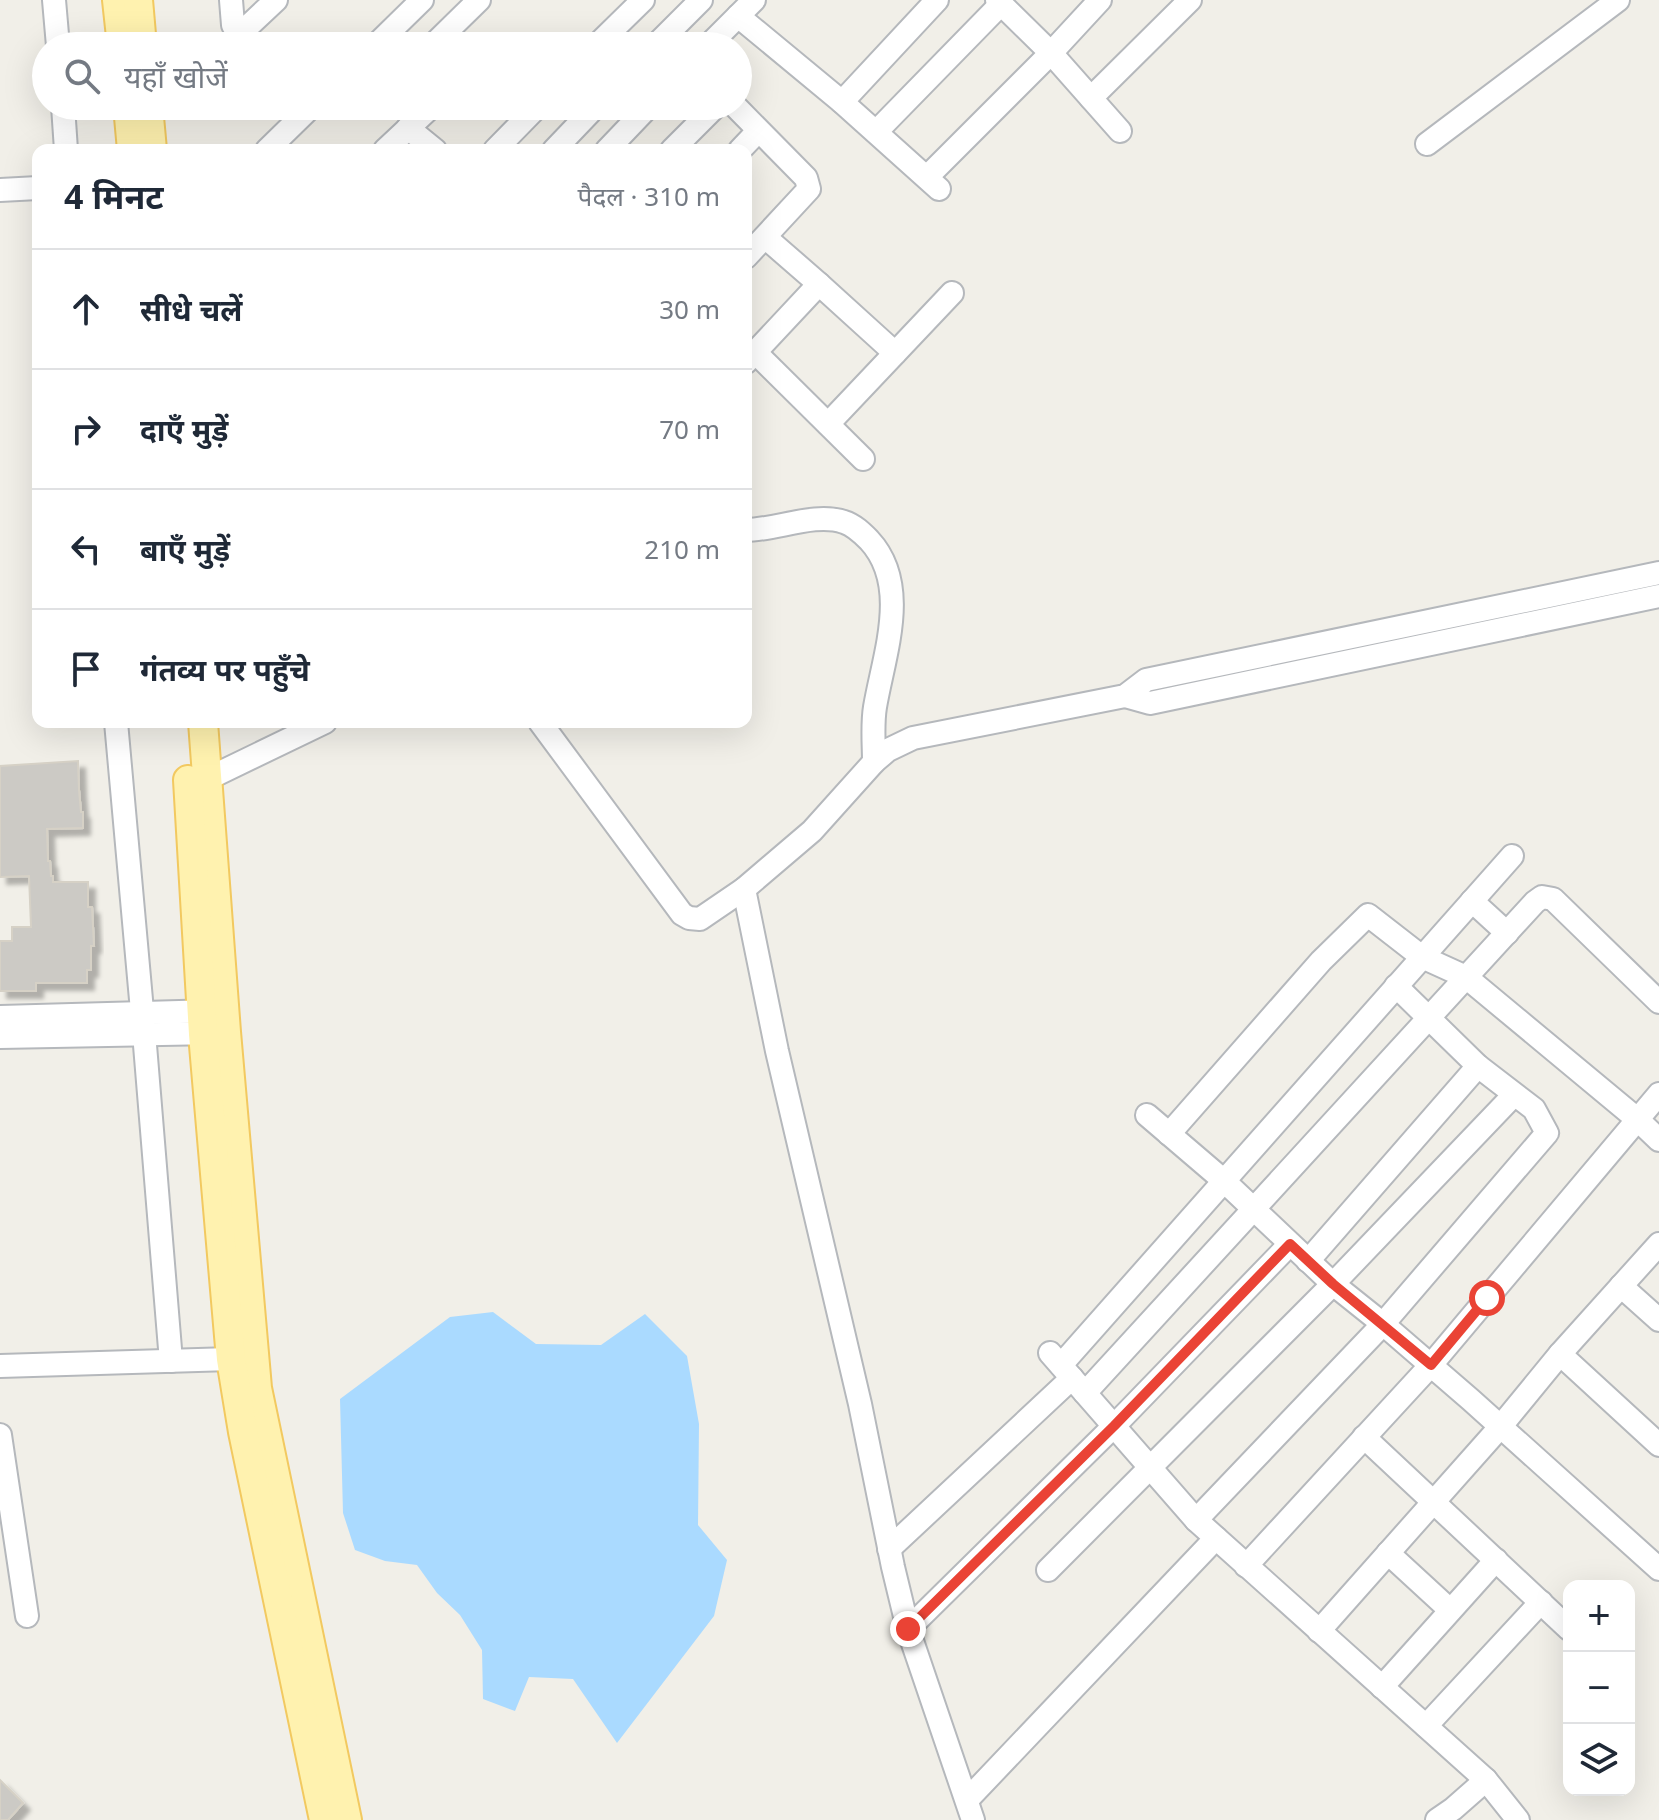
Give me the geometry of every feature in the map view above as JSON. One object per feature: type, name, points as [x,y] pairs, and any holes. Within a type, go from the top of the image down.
[{"type":"main road","points":[[117,0],[120,32]]},
{"type":"main road","points":[[138,0],[141,32]]},
{"type":"main road","points":[[129,120],[131,144]]},
{"type":"main road","points":[[149,120],[151,144]]},
{"type":"main road","points":[[185,728],[214,1022],[257,1388],[347,1820]]},
{"type":"main road","points":[[203,728],[231,1359],[243,1432],[324,1820]]},
{"type":"street","points":[[54,0],[57,32]]},
{"type":"street","points":[[231,0],[233,25],[242,32],[276,0]]},
{"type":"street","points":[[395,32],[422,0]]},
{"type":"street","points":[[446,32],[479,0]]},
{"type":"street","points":[[673,32],[701,0]]},
{"type":"street","points":[[842,102],[937,0]]},
{"type":"street","points":[[722,32],[746,8],[842,102],[933,183],[1100,0]]},
{"type":"street","points":[[1091,98],[1190,0]]},
{"type":"street","points":[[1427,144],[1618,0]]},
{"type":"street","points":[[610,32],[638,4],[657,32]]},
{"type":"street","points":[[876,132],[1010,5],[1120,131]]},
{"type":"street","points":[[64,120],[66,144]]},
{"type":"street","points":[[273,144],[298,120]]},
{"type":"street","points":[[391,144],[417,120]]},
{"type":"street","points":[[501,144],[524,120]]},
{"type":"street","points":[[560,144],[583,120]]},
{"type":"street","points":[[613,144],[636,120]]},
{"type":"street","points":[[678,144],[702,120]]},
{"type":"street","points":[[748,120],[806,178],[809,189],[752,251]]},
{"type":"street","points":[[408,128],[428,144]]},
{"type":"street","points":[[746,144],[758,131]]},
{"type":"street","points":[[0,190],[32,188]]},
{"type":"street","points":[[765,237],[895,353]]},
{"type":"street","points":[[752,356],[819,284]]},
{"type":"street","points":[[828,424],[952,293]]},
{"type":"street","points":[[752,358],[863,459]]},
{"type":"street","points":[[752,530],[817,520],[845,522],[858,529],[885,564],[892,612],[875,709],[874,762]]},
{"type":"street","points":[[544,728],[682,914],[700,919],[744,889],[812,831],[888,750],[913,738],[1125,696],[1146,680],[1659,573]]},
{"type":"street","points":[[1125,696],[1150,703],[1659,596]]},
{"type":"street","points":[[117,728],[171,1361]]},
{"type":"street","points":[[207,779],[313,728]]},
{"type":"street","points":[[1067,1372],[1223,1180],[1512,856]]},
{"type":"street","points":[[744,889],[777,1051],[860,1404],[908,1629],[970,1810],[1216,1538]]},
{"type":"street","points":[[889,1549],[1067,1372],[1254,1210],[1542,897],[1553,899],[1659,1000]]},
{"type":"street","points":[[1472,901],[1507,933]]},
{"type":"street","points":[[1169,1134],[1321,961],[1368,915],[1422,957],[1466,977],[1659,1140]]},
{"type":"street","points":[[1196,1520],[1383,1324],[1547,1133],[1534,1109],[1478,1066],[1396,986]]},
{"type":"street","points":[[0,1017],[143,1024]]},
{"type":"street","points":[[0,1037],[143,1024],[214,1022]]},
{"type":"street","points":[[1308,1261],[1478,1066]]},
{"type":"street","points":[[1246,1566],[1431,1365],[1659,1094]]},
{"type":"street","points":[[1048,1570],[1333,1284],[1509,1100]]},
{"type":"street","points":[[1147,1115],[1223,1180],[1333,1284],[1501,1426],[1659,1569]]},
{"type":"street","points":[[908,1629],[1114,1426],[1290,1244]]},
{"type":"street","points":[[1319,1631],[1659,1244]]},
{"type":"street","points":[[1621,1286],[1659,1320]]},
{"type":"street","points":[[1560,1354],[1659,1445]]},
{"type":"street","points":[[0,1366],[231,1359]]},
{"type":"street","points":[[1067,1372],[1196,1520],[1486,1780],[1518,1820]]},
{"type":"street","points":[[0,1435],[27,1616]]},
{"type":"street","points":[[1364,1437],[1563,1623]]},
{"type":"street","points":[[1388,1553],[1450,1610]]},
{"type":"street","points":[[1382,1687],[1496,1560]]},
{"type":"street","points":[[1426,1726],[1541,1602]]},
{"type":"street","points":[[1437,1820],[1486,1780]]},
{"type":"water","points":[[493,1312],[536,1344],[601,1345],[645,1314],[687,1356],[699,1424],[698,1525],[727,1560],[714,1616],[617,1743],[573,1679],[529,1677],[515,1711],[483,1699],[482,1650],[460,1615],[437,1593],[417,1565],[385,1561],[355,1550],[343,1513],[340,1399],[450,1317]]},
{"type":"building","points":[[78,761],[83,828],[47,829],[48,861],[53,882],[88,882],[94,946],[91,946],[91,970],[87,970],[87,983],[36,983],[36,991],[0,991],[0,941],[12,941],[12,927],[31,927],[29,876],[0,877],[0,766]]},
{"type":"building","points":[[0,1780],[23,1803],[8,1820],[0,1820]]},
{"type":"route","points":[[908,1629],[1114,1426],[1290,1244],[1431,1365],[1487,1298]]}]
